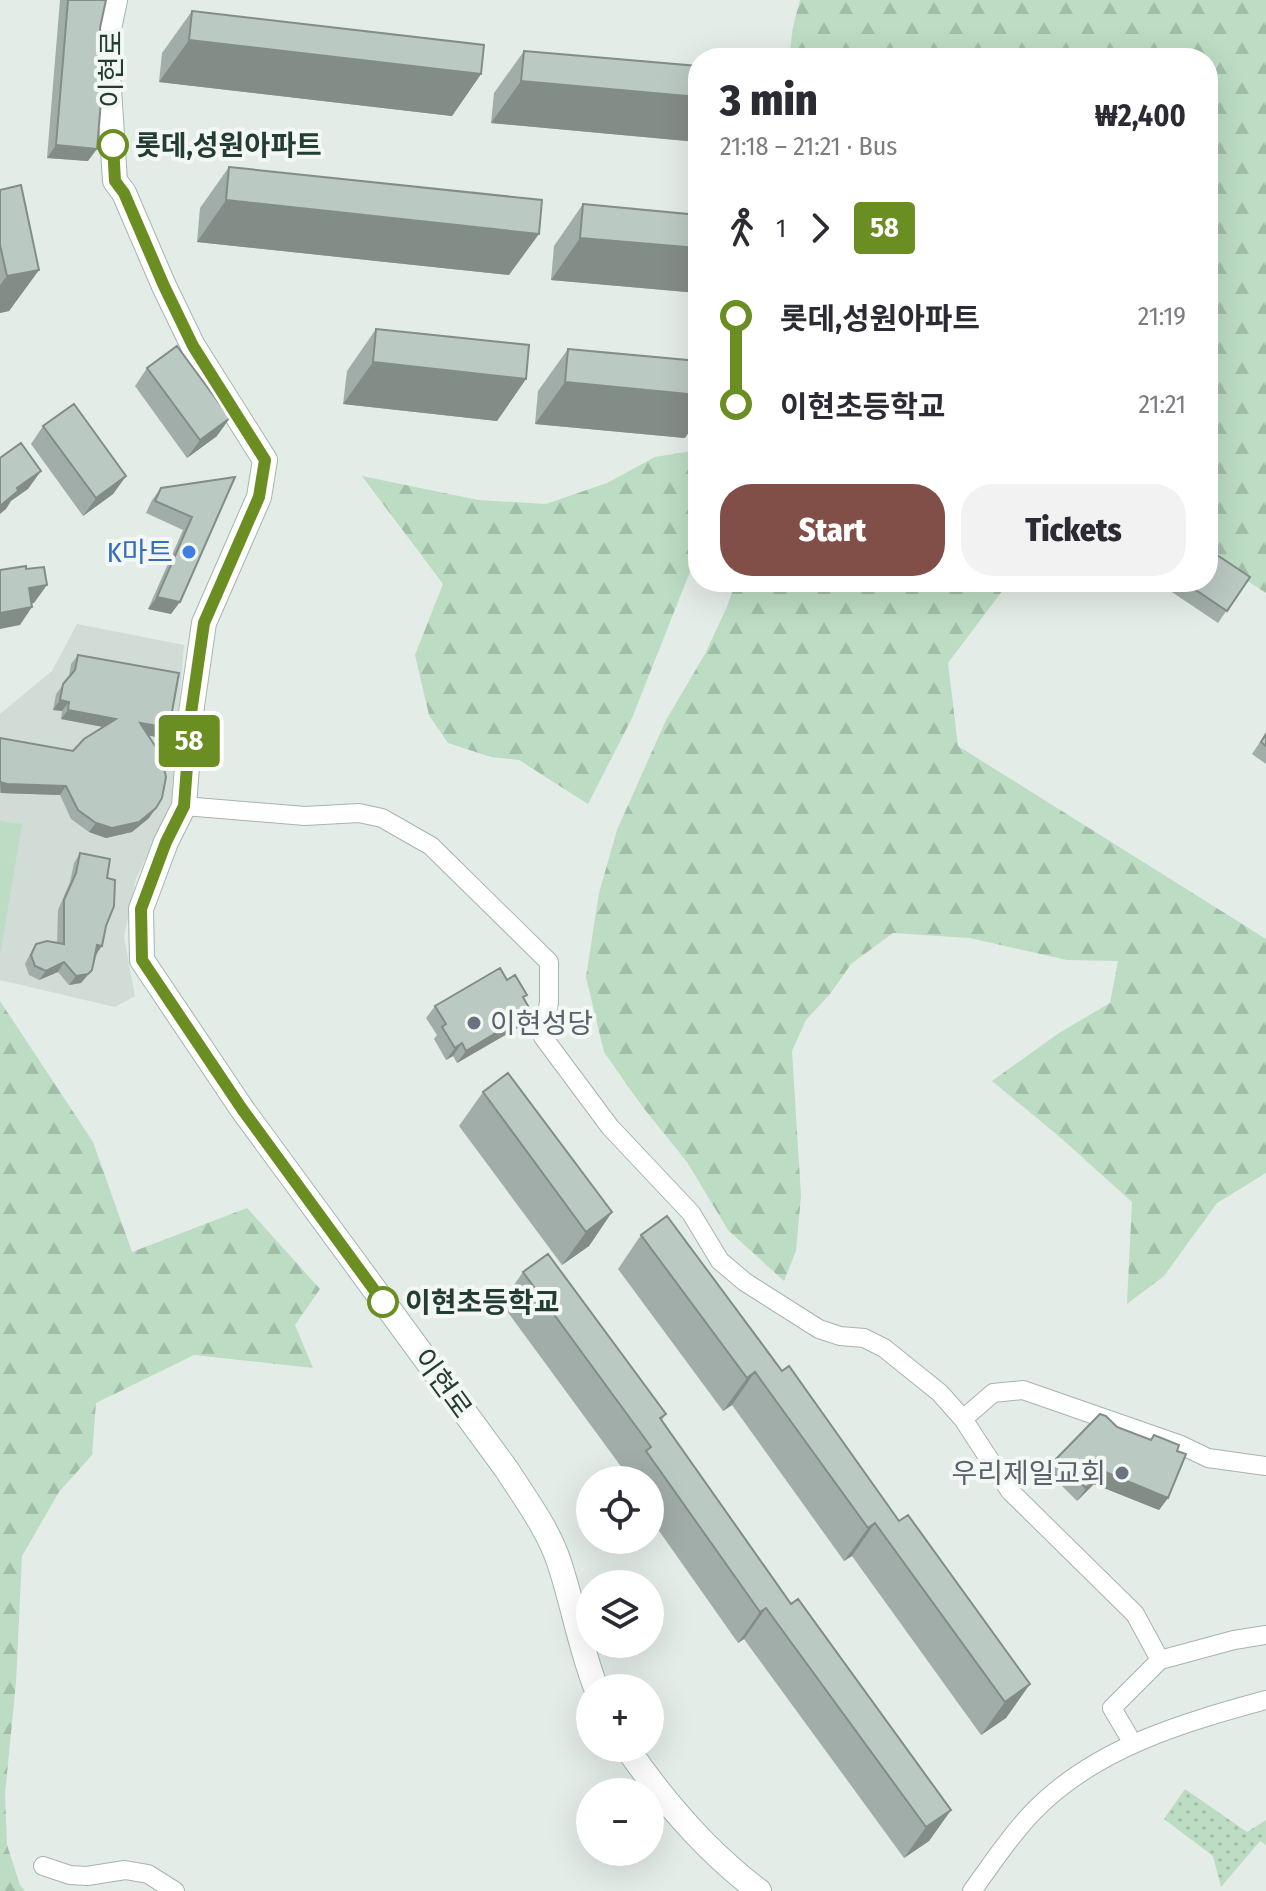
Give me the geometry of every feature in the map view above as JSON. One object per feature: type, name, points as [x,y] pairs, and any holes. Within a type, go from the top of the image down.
[{"type":"street","name":"이현로","points":[[115,0],[106,43],[115,181],[124,193],[193,346],[265,460],[259,497],[204,623],[191,713],[184,806],[166,842],[141,909],[142,960],[242,1109],[507,1470],[536,1516],[559,1563],[591,1674]]},
{"type":"street","points":[[184,806],[305,816],[359,813],[382,818],[431,846],[549,962],[549,1002],[543,1037],[610,1127],[691,1213],[720,1261],[745,1282],[819,1329],[840,1336],[864,1338],[884,1348],[940,1393],[963,1419],[1010,1491],[1135,1614],[1160,1660]]},
{"type":"street","points":[[963,1419],[993,1393],[1023,1390],[1181,1445],[1208,1458],[1266,1466]]},
{"type":"street","points":[[1132,1742],[1112,1708],[1160,1660],[1234,1640],[1266,1635]]},
{"type":"street","points":[[972,1891],[1018,1829],[1047,1798],[1094,1763],[1132,1742],[1266,1700]]},
{"type":"street","points":[[638,1762],[675,1812],[701,1840],[759,1891]]},
{"type":"street","points":[[43,1866],[70,1875],[87,1876],[125,1870],[148,1874],[175,1891]]},
{"type":"shaded area","points":[[77,624],[184,645],[171,803],[136,879],[124,937],[135,996],[115,1007],[0,980],[0,714],[52,671]]},
{"type":"green space","points":[[800,0],[1266,0],[1266,593],[1218,562],[1218,48],[790,48]]},
{"type":"green space","points":[[688,452],[688,577],[632,718],[588,804],[519,760],[491,757],[448,743],[429,715],[415,655],[443,584],[362,476],[478,500],[546,504],[607,483],[655,457]]},
{"type":"green space","points":[[732,592],[1001,592],[948,663],[958,746],[1266,939],[1266,1173],[1217,1203],[1164,1276],[1127,1304],[1132,1202],[992,1081],[1059,1033],[1110,1003],[1118,961],[1067,960],[970,938],[893,933],[851,964],[830,994],[806,1020],[792,1051],[801,1196],[796,1251],[784,1281],[728,1230],[687,1162],[604,1052],[586,977],[599,893],[617,830],[666,720],[705,654]]},
{"type":"green space","points":[[0,821],[22,824],[0,955]]},
{"type":"green space","points":[[0,1001],[93,1142],[132,1252],[247,1208],[320,1289],[295,1325],[313,1368],[194,1355],[96,1403],[92,1455],[59,1492],[22,1556],[16,1682],[5,1794],[7,1845],[20,1885],[25,1891],[0,1891]]},
{"type":"green space","points":[[1185,1789],[1247,1832],[1266,1820],[1266,1845],[1260,1841],[1221,1887],[1213,1856],[1164,1819]]},
{"type":"building","points":[[68,0],[106,0],[100,28],[103,77],[97,149],[56,145]]},
{"type":"building","points":[[192,11],[484,45],[481,74],[189,40]]},
{"type":"building","points":[[524,51],[688,65],[688,96],[521,81]]},
{"type":"building","points":[[229,167],[542,200],[539,234],[226,200]]},
{"type":"building","points":[[21,185],[39,270],[7,276],[0,245],[0,190]]},
{"type":"building","points":[[583,204],[688,214],[688,247],[580,238]]},
{"type":"building","points":[[376,329],[529,345],[526,379],[373,362]]},
{"type":"building","points":[[177,346],[230,418],[200,440],[147,368]]},
{"type":"building","points":[[568,349],[688,360],[688,394],[565,382]]},
{"type":"building","points":[[74,404],[126,476],[96,498],[43,426]]},
{"type":"building","points":[[21,443],[41,471],[17,488],[18,491],[0,506],[0,458]]},
{"type":"building","points":[[235,477],[180,602],[157,597],[192,517],[155,501],[161,488]]},
{"type":"building","points":[[1218,556],[1250,577],[1227,611],[1199,592],[1218,592]]},
{"type":"building","points":[[26,566],[26,569],[44,567],[47,585],[29,588],[32,607],[0,613],[0,570]]},
{"type":"building","points":[[78,655],[179,673],[169,728],[140,723],[161,755],[166,777],[162,798],[156,808],[139,822],[112,828],[96,823],[78,810],[66,786],[0,782],[0,738],[73,751],[84,739],[116,719],[68,710],[69,702],[60,700],[63,684],[75,670]]},
{"type":"building","points":[[80,853],[110,859],[107,878],[115,880],[114,906],[102,946],[97,945],[92,970],[76,976],[64,962],[46,971],[35,966],[31,955],[36,944],[47,941],[64,944],[64,900],[76,873]]},
{"type":"building","name":"이현성당","points":[[500,968],[507,980],[515,975],[527,995],[523,997],[528,1006],[527,1014],[466,1051],[462,1043],[455,1048],[442,1027],[446,1024],[435,1006]]},
{"type":"building","points":[[508,1073],[612,1212],[586,1232],[483,1092]]},
{"type":"building","points":[[667,1216],[782,1371],[789,1366],[899,1521],[908,1515],[1030,1684],[1005,1702],[875,1523],[868,1528],[755,1372],[747,1378],[641,1235]]},
{"type":"building","points":[[548,1254],[666,1414],[660,1418],[791,1604],[798,1599],[951,1810],[926,1827],[766,1608],[760,1612],[664,1476],[664,1466],[657,1466],[646,1451],[651,1447],[523,1272]]},
{"type":"building","points":[[1100,1414],[1117,1427],[1151,1440],[1154,1435],[1179,1445],[1177,1451],[1186,1454],[1168,1498],[1103,1471],[1086,1488],[1056,1459]]},
{"type":"bus line","name":"58","points":[[113,145],[115,181],[124,193],[164,286],[193,346],[265,460],[259,497],[204,623],[191,713],[184,806],[166,842],[141,909],[142,960],[242,1109],[383,1302]]},
{"type":"place","name":"롯데,성원아파트","points":[[113,145]]},
{"type":"place","name":"K마트","points":[[189,552]]},
{"type":"place","name":"이현성당","points":[[474,1023]]},
{"type":"place","name":"이현초등학교","points":[[383,1302]]},
{"type":"place","name":"우리제일교회","points":[[1122,1473]]}]
